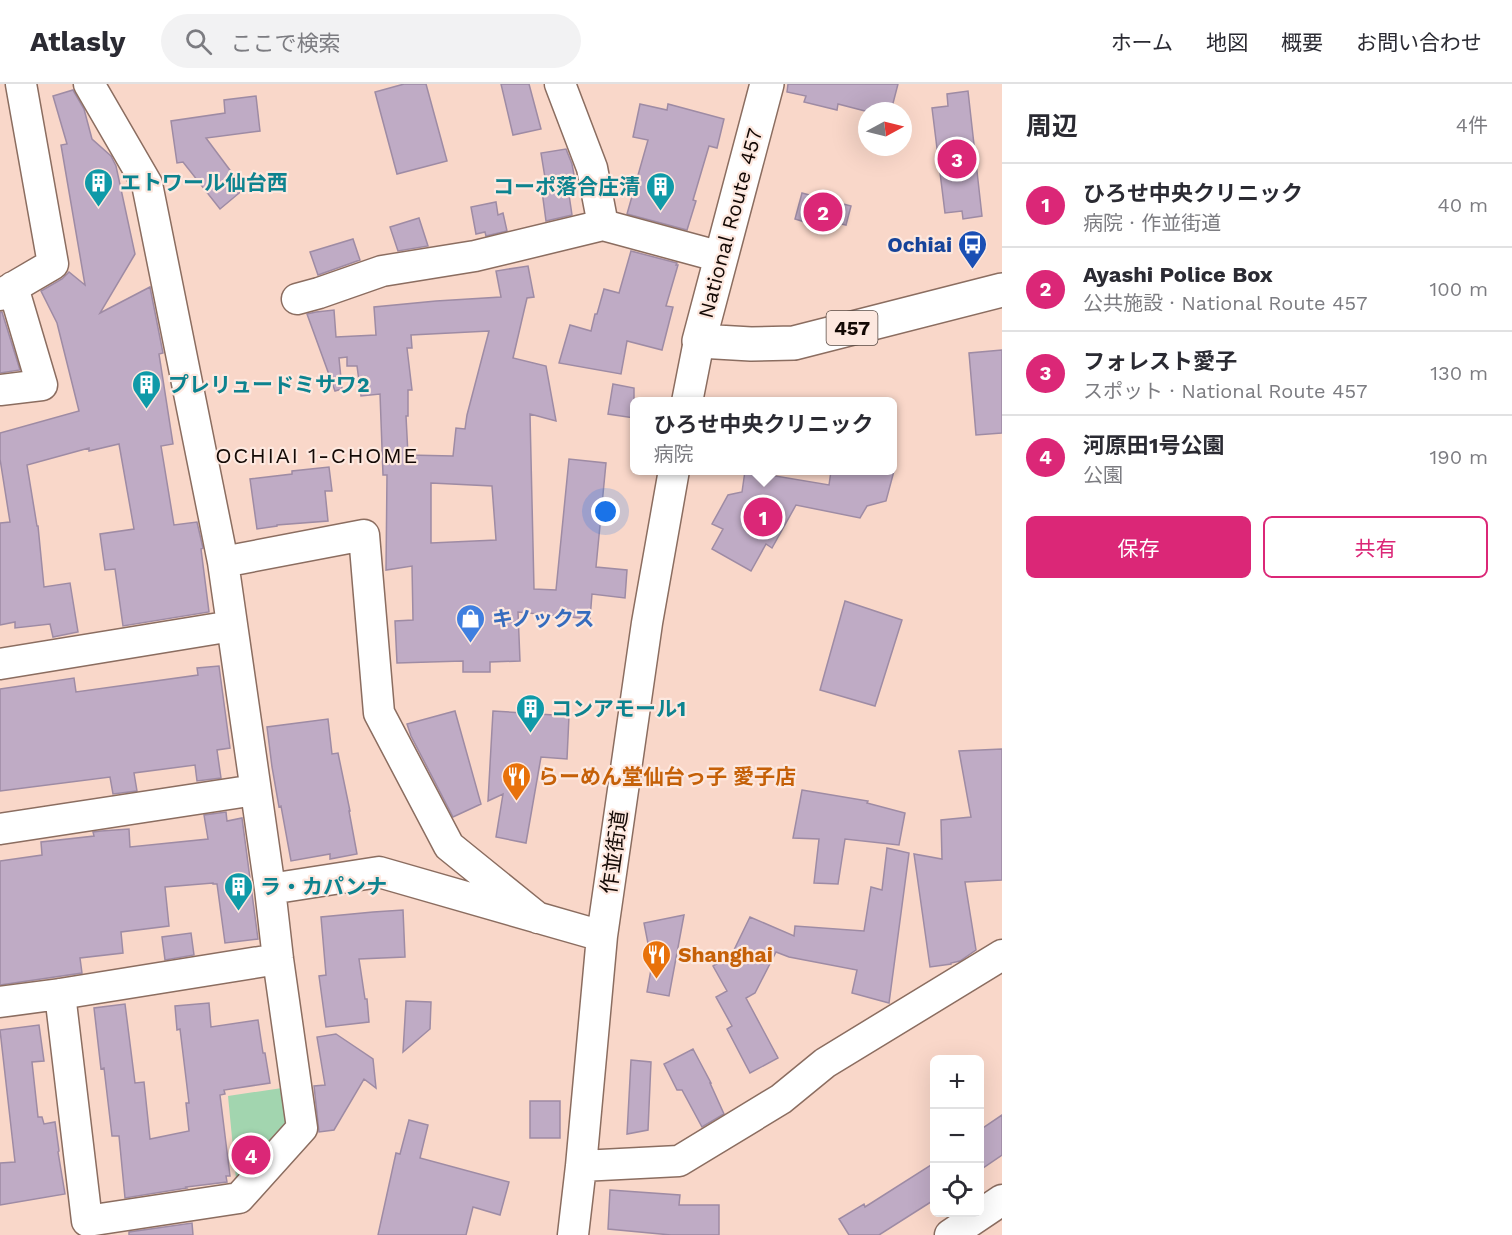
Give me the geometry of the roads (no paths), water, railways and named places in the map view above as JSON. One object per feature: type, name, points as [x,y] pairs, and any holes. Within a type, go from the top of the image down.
[{"type":"highway","name":"National Route 457","points":[[767,84],[699,341],[751,345],[794,343],[1002,290]]},
{"type":"street","points":[[0,390],[42,385],[7,291],[53,264],[21,84]]},
{"type":"street","points":[[60,994],[87,1221],[239,1198],[302,1128],[223,562],[147,183],[89,84]]},
{"type":"street","points":[[560,84],[592,168],[603,225]]},
{"type":"street","points":[[297,299],[382,271],[475,256],[603,225],[721,257]]},
{"type":"street","points":[[688,397],[699,341]]},
{"type":"street","name":"作並街道","points":[[573,1235],[602,936],[647,623],[673,475]]},
{"type":"street","points":[[223,562],[364,535],[379,713],[449,846],[538,918]]},
{"type":"street","points":[[0,664],[232,626]]},
{"type":"street","points":[[0,829],[255,790]]},
{"type":"street","points":[[270,889],[379,872],[602,936]]},
{"type":"street","points":[[581,1166],[679,1161],[782,1099],[825,1064],[1002,955]]},
{"type":"street","points":[[0,1002],[278,959]]},
{"type":"street","points":[[950,1235],[1002,1200]]},
{"type":"place","name":"フォレスト愛子","points":[[957,159]]},
{"type":"place","name":"エトワール仙台西","points":[[99,208]]},
{"type":"place","name":"コーポ落合庄清","points":[[661,212]]},
{"type":"place","name":"Ayashi Police Box","points":[[823,212]]},
{"type":"place","name":"Ochiai","points":[[973,270]]},
{"type":"place","name":"プレリュードミサワ2","points":[[147,410]]},
{"type":"place","name":"ひろせ中央クリニック","points":[[763,517]]},
{"type":"place","name":"キノックス","points":[[471,644]]},
{"type":"place","name":"コンアモール1","points":[[530,734]]},
{"type":"place","name":"らーめん堂仙台っ子 愛子店","points":[[517,802]]},
{"type":"place","name":"ラ・カパンナ","points":[[239,912]]},
{"type":"place","name":"Shanghai","points":[[657,980]]},
{"type":"place","name":"河原田1号公園","points":[[251,1155]]},
{"type":"district","name":"OCHIAI 1-CHOME","points":[[317,455]]}]
